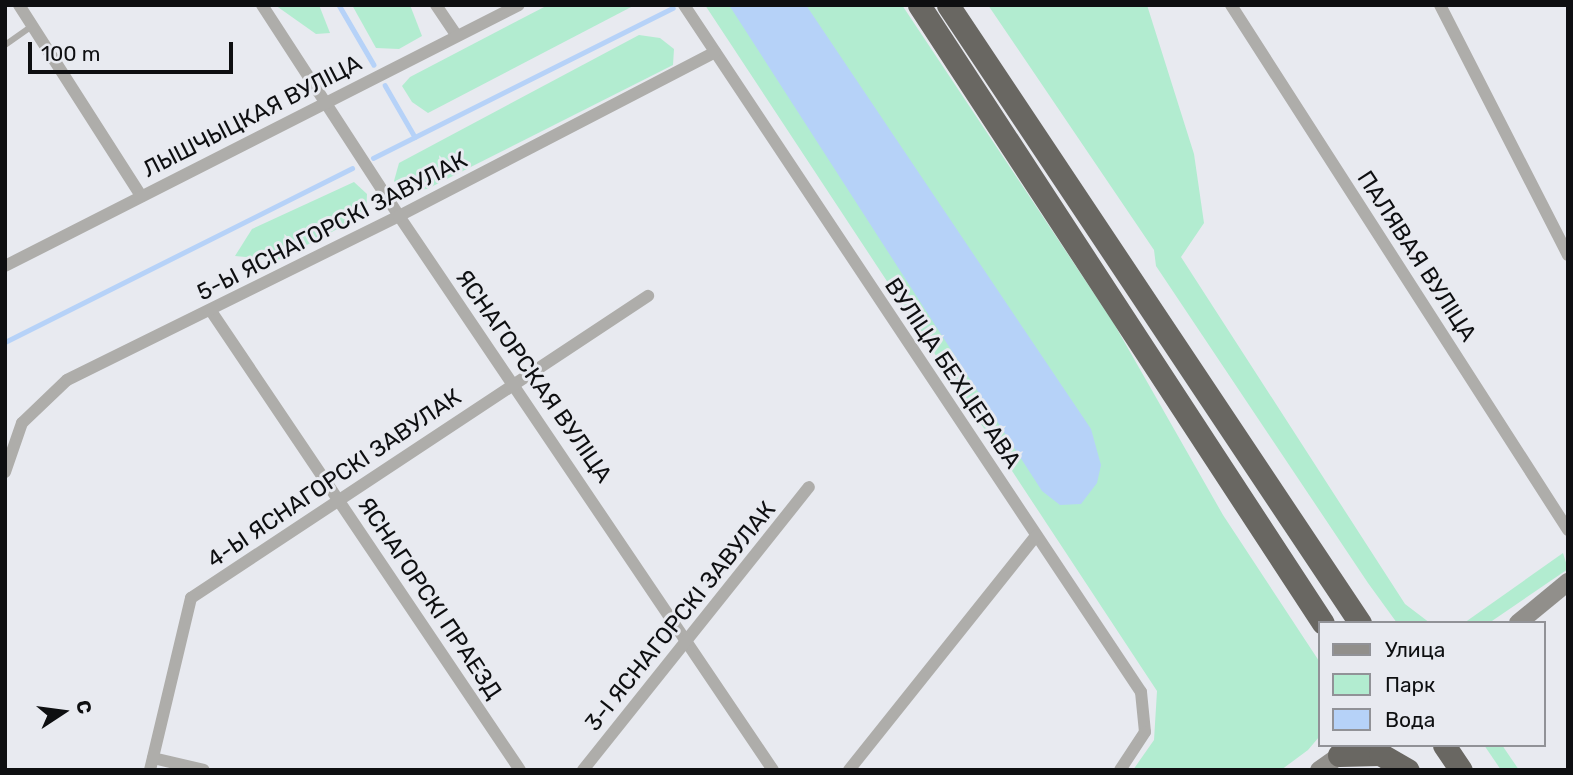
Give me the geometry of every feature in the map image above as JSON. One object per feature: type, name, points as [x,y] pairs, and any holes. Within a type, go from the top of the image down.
[{"type":"highway","points":[[919,5],[1321,621]]},
{"type":"highway","points":[[948,5],[1359,621]]},
{"type":"highway","points":[[1346,602],[1365,621]]},
{"type":"highway","points":[[1405,747],[1421,770]]},
{"type":"highway","points":[[1445,747],[1461,770]]},
{"type":"highway","points":[[1459,747],[1470,770]]},
{"type":"highway","points":[[1343,749],[1380,754],[1408,770]]},
{"type":"street","points":[[19,5],[141,196]]},
{"type":"street","name":"ЯСНАГОРСКАЯ ВУЛІЦА","points":[[262,5],[399,216],[773,770]]},
{"type":"street","points":[[436,5],[457,36]]},
{"type":"street","name":"ЛЫШЧЫЦКАЯ ВУЛІЦА","points":[[5,266],[519,5]]},
{"type":"street","name":"ВУЛІЦА БЕХЦЕРАВА","points":[[684,5],[1141,692],[1145,732],[1120,770]]},
{"type":"street","name":"ПАЛЯВАЯ ВУЛІЦА","points":[[1231,5],[1568,530]]},
{"type":"street","points":[[1440,5],[1568,255]]},
{"type":"street","name":"5-Ы ЯСНАГОРСКІ ЗАВУЛАК","points":[[5,472],[22,423],[67,380],[399,216],[715,52]]},
{"type":"street","name":"4-Ы ЯСНАГОРСКІ ЗАВУЛАК","points":[[152,764],[191,598],[337,499],[648,296]]},
{"type":"street","name":"ЯСНАГОРСКІ ПРАЕЗД","points":[[211,311],[520,770]]},
{"type":"street","name":"3-І ЯСНАГОРСКІ ЗАВУЛАК","points":[[583,770],[809,487]]},
{"type":"street","points":[[849,770],[1036,536]]},
{"type":"street","points":[[1508,621],[1532,608],[1568,582]]},
{"type":"street","points":[[1520,621],[1532,608]]},
{"type":"street","points":[[1303,770],[1343,749]]},
{"type":"street","points":[[1319,770],[1343,749]]},
{"type":"street","points":[[152,764],[204,770]]},
{"type":"lane","points":[[5,45],[32,26]]},
{"type":"green space","points":[[275,5],[319,5],[330,33],[316,34]]},
{"type":"green space","points":[[352,5],[410,5],[422,36],[399,49],[376,48]]},
{"type":"green space","points":[[548,5],[635,5],[428,113],[412,102],[402,86],[410,77]]},
{"type":"green space","points":[[705,5],[902,5],[1113,322],[1223,515],[1318,659],[1318,738],[1308,750],[1281,770],[1133,770],[1154,740],[1157,691]]},
{"type":"green space","points":[[988,5],[1147,5],[1194,154],[1204,223],[1181,257],[1405,604],[1427,621],[1396,621],[1156,266],[1154,250]]},
{"type":"green space","points":[[639,35],[660,38],[674,49],[673,65],[427,189],[402,191],[394,181],[399,163]]},
{"type":"green space","points":[[354,182],[367,194],[366,214],[278,260],[235,256],[252,229]]},
{"type":"green space","points":[[1563,553],[1568,569],[1492,621],[1467,621]]},
{"type":"green space","points":[[1485,747],[1503,747],[1519,770],[1501,770]]},
{"type":"water","points":[[729,5],[806,5],[1091,429],[1101,465],[1097,483],[1081,504],[1060,505],[1042,491]]},
{"type":"waterway","points":[[339,5],[374,65]]},
{"type":"waterway","points":[[373,158],[672,8]]},
{"type":"waterway","points":[[385,85],[415,137]]},
{"type":"waterway","points":[[5,342],[352,168]]}]
